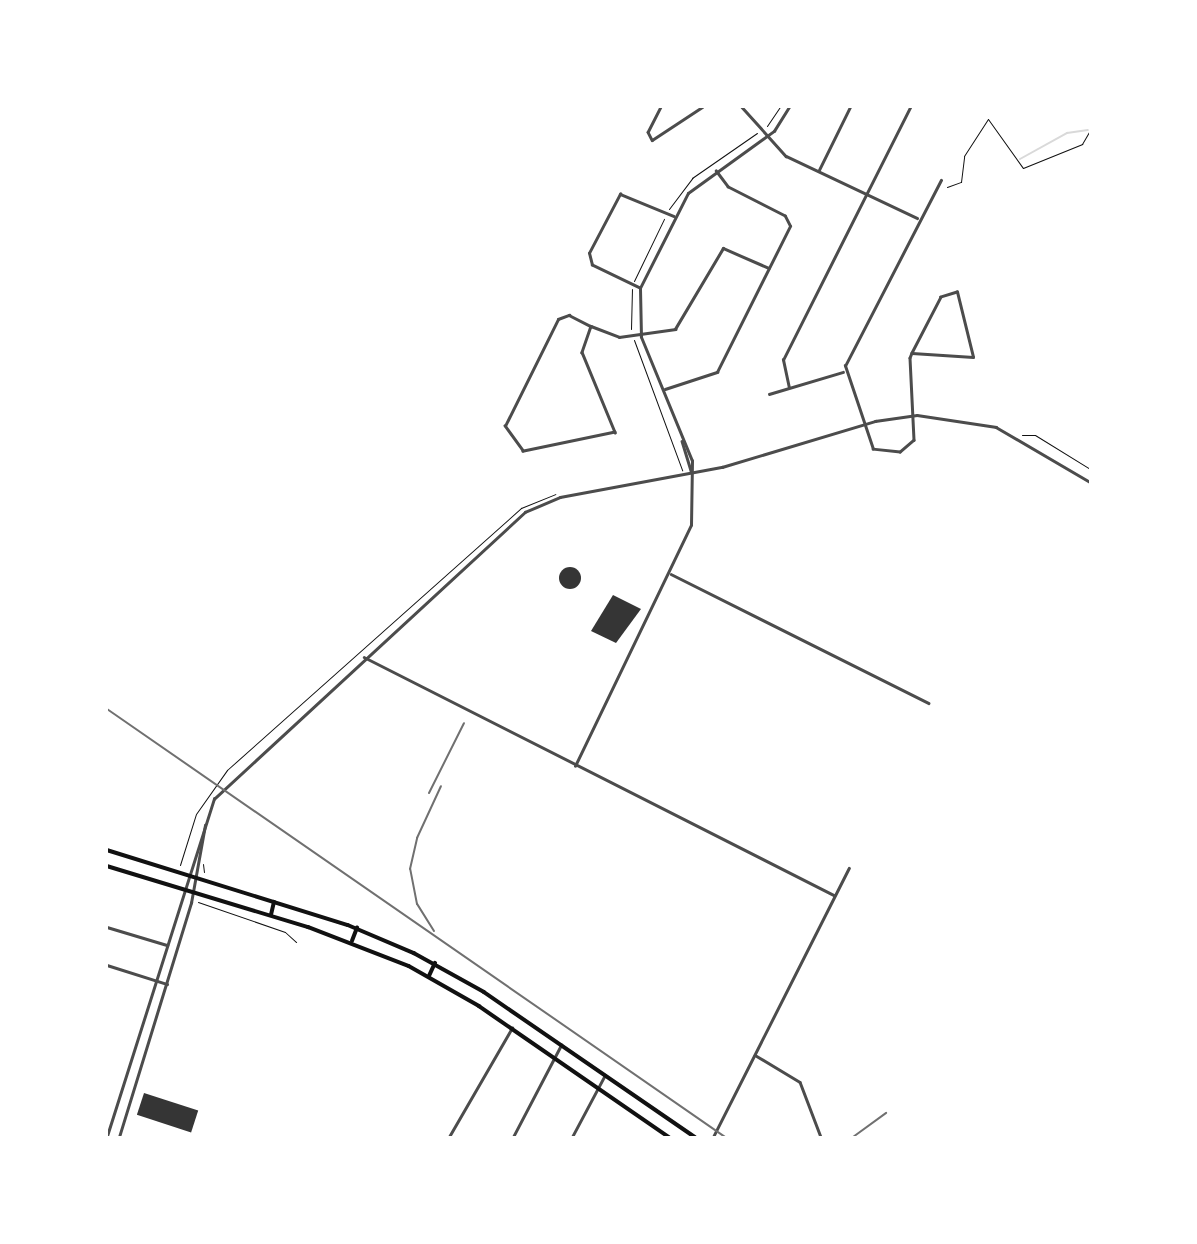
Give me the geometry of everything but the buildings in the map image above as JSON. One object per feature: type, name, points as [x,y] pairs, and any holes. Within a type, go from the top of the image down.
[{"type":"main road","points":[[107,850],[356,928],[435,963],[695,1137]]},
{"type":"main road","points":[[107,866],[352,942],[429,976],[512,1028],[668,1137]]},
{"type":"main road","points":[[271,915],[275,902]]},
{"type":"main road","points":[[352,942],[356,928]]},
{"type":"main road","points":[[429,976],[435,963]]},
{"type":"street","points":[[661,107],[648,130],[652,140],[702,107]]},
{"type":"street","points":[[742,107],[786,156],[868,192],[917,218]]},
{"type":"street","points":[[575,766],[671,574],[690,530],[693,473],[664,390],[640,334],[640,288],[674,216],[691,190],[766,136],[789,107]]},
{"type":"street","points":[[819,170],[850,107]]},
{"type":"street","points":[[789,388],[783,360],[911,107]]},
{"type":"street","points":[[664,390],[717,372],[769,268],[789,219],[730,188],[716,170]]},
{"type":"street","points":[[912,354],[973,357],[957,292],[941,297],[912,354],[914,440],[898,453],[870,448],[844,372],[917,218],[941,180]]},
{"type":"street","points":[[640,288],[592,265],[589,253],[620,194],[674,216]]},
{"type":"street","points":[[591,326],[582,352],[615,432],[523,451],[505,426],[558,319],[567,314],[615,337],[680,325],[721,249],[769,268]]},
{"type":"street","points":[[769,394],[844,372]]},
{"type":"street","points":[[107,1136],[206,818],[222,789],[364,657],[534,507],[693,473],[860,425],[913,415],[996,428],[1090,482]]},
{"type":"street","points":[[671,574],[929,703]]},
{"type":"street","points":[[364,657],[834,895]]},
{"type":"street","points":[[119,1137],[198,878],[206,818]]},
{"type":"street","points":[[713,1137],[849,868]]},
{"type":"street","points":[[107,927],[167,945]]},
{"type":"street","points":[[107,965],[167,984]]},
{"type":"street","points":[[449,1137],[512,1028]]},
{"type":"street","points":[[513,1137],[561,1045]]},
{"type":"street","points":[[755,1055],[800,1082],[821,1137]]},
{"type":"street","points":[[572,1137],[605,1076]]},
{"type":"path","points":[[766,127],[780,107]]},
{"type":"path","points":[[947,187],[961,182],[965,153],[988,119],[1023,168],[1082,144],[1090,130]]},
{"type":"path","points":[[669,209],[708,166],[757,133]]},
{"type":"path","points":[[708,166],[716,170]]},
{"type":"path","points":[[633,282],[665,216]]},
{"type":"path","points":[[631,331],[632,289]]},
{"type":"path","points":[[633,339],[681,469]]},
{"type":"path","points":[[1022,435],[1035,435],[1090,469]]},
{"type":"path","points":[[180,867],[197,814],[227,770],[358,649],[526,503],[553,493]]},
{"type":"path","points":[[358,649],[364,657]]},
{"type":"path","points":[[350,657],[353,660]]},
{"type":"path","points":[[198,901],[285,932],[296,942]]},
{"type":"waterway","points":[[1020,159],[1067,133],[1088,130]]},
{"type":"railway","points":[[107,709],[725,1137]]},
{"type":"railway","points":[[429,793],[464,723]]},
{"type":"railway","points":[[434,931],[417,904],[410,869],[417,838],[441,786]]},
{"type":"railway","points":[[853,1137],[886,1113]]}]
